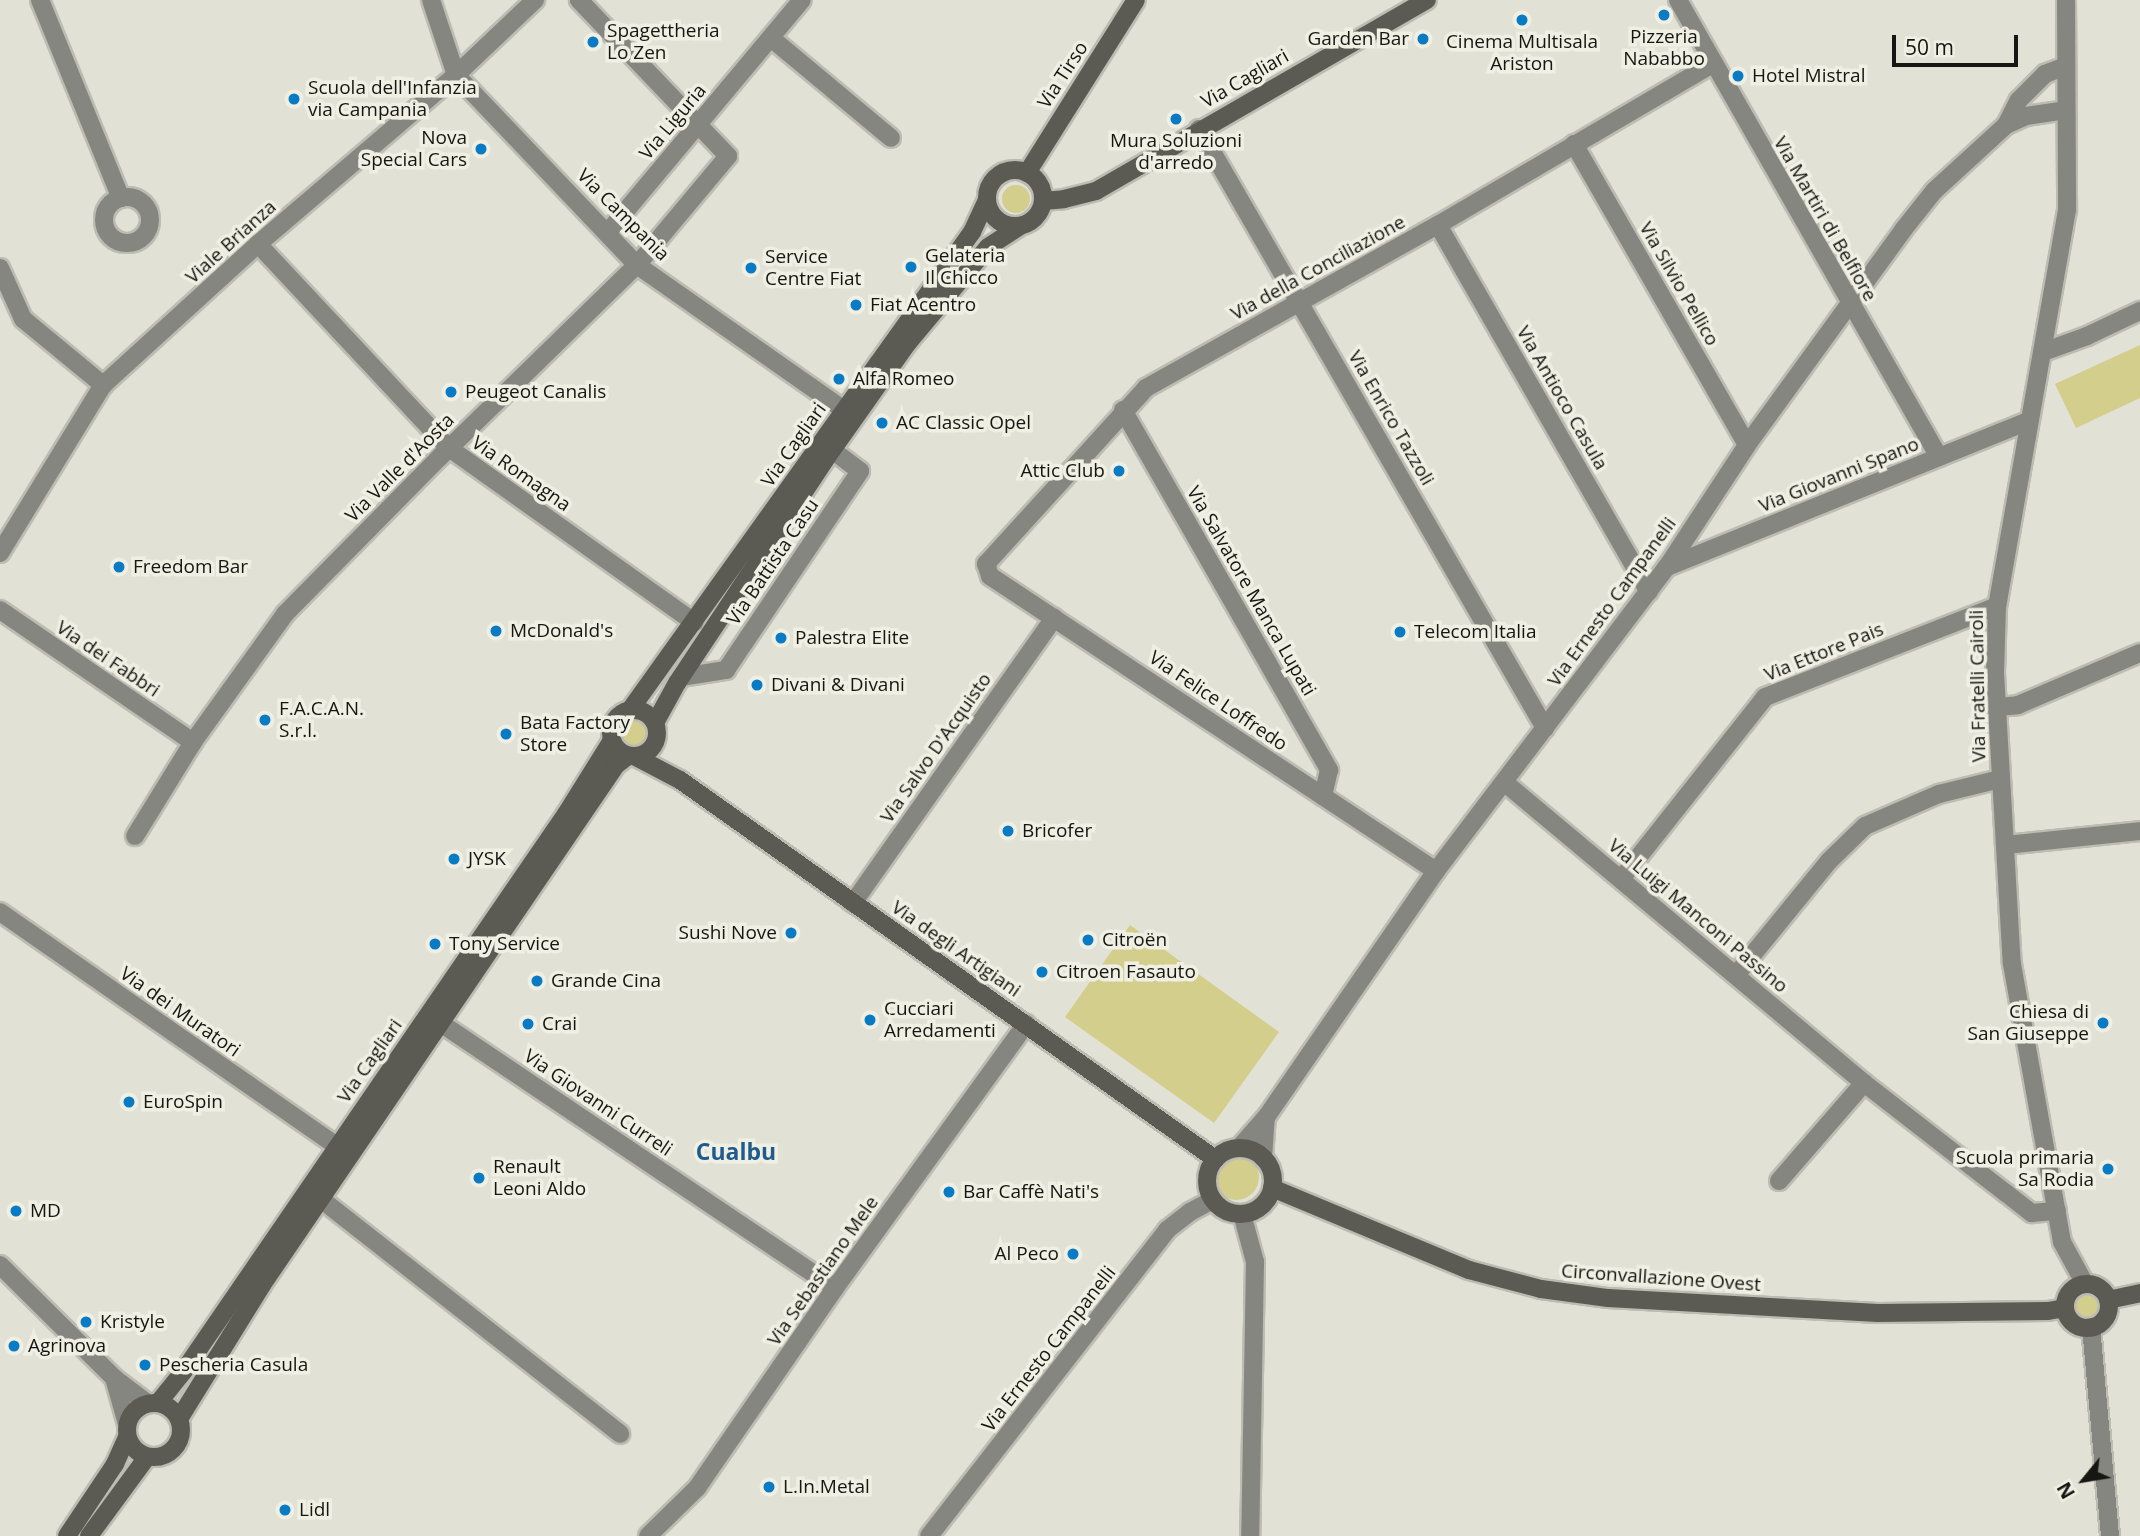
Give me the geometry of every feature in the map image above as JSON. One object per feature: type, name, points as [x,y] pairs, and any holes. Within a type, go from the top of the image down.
[{"type":"main road","name":"Via Tirso","points":[[1027,173],[1136,0]]},
{"type":"main road","name":"Via Cagliari","points":[[1043,201],[1096,191],[1199,129],[1427,0]]},
{"type":"main road","points":[[1017,170],[1027,173],[1040,184],[1043,201],[1037,216],[1020,226],[1010,226],[995,217],[987,201],[990,185],[1001,174],[1017,170]]},
{"type":"main road","name":"Via Cagliari","points":[[67,1536],[115,1464],[134,1411],[153,1403],[183,1372],[566,814],[612,740],[615,720],[630,710],[694,622],[972,232],[987,201]]},
{"type":"main road","name":"Via Cagliari","points":[[147,1457],[164,1456],[178,1445],[181,1437],[179,1419],[262,1285],[616,765],[651,750],[657,729],[681,677],[832,450],[946,294],[994,241],[1020,226]]},
{"type":"main road","points":[[630,710],[642,711],[657,729],[672,775]]},
{"type":"main road","points":[[612,740],[618,750],[632,757]]},
{"type":"main road","name":"Via degli Artigiani","points":[[632,757],[672,775],[1215,1159]]},
{"type":"main road","points":[[1215,1159],[1207,1179],[1213,1200],[1226,1210],[1242,1214],[1261,1206],[1272,1188],[1272,1171],[1264,1158],[1255,1151],[1239,1148]]},
{"type":"main road","name":"Via Ernesto Campanelli","points":[[1215,1159],[1228,1150],[1239,1148]]},
{"type":"main road","name":"Circonvallazione Ovest","points":[[1272,1188],[1469,1270],[1541,1289],[1608,1298],[1878,1313],[2048,1311],[2065,1308]]},
{"type":"main road","points":[[2085,1284],[2099,1288],[2108,1300],[2104,1320],[2091,1327],[2076,1325],[2065,1308],[2068,1294],[2085,1284]]},
{"type":"main road","points":[[2108,1300],[2140,1293]]},
{"type":"main road","points":[[153,1403],[167,1406],[179,1419]]},
{"type":"main road","points":[[89,1536],[147,1457],[138,1453],[127,1431]]},
{"type":"street","points":[[40,0],[121,198]]},
{"type":"street","name":"Via Campania","points":[[431,0],[456,75],[637,265],[844,410]]},
{"type":"street","name":"Viale Brianza","points":[[0,553],[103,385],[258,244],[456,75],[535,0]]},
{"type":"street","points":[[579,0],[699,124]]},
{"type":"street","name":"Via Liguria","points":[[608,232],[803,0]]},
{"type":"street","name":"Via Martiri di Belfiore","points":[[1678,0],[1712,64],[1939,457]]},
{"type":"street","name":"Via Fratelli Cairoli","points":[[2066,0],[2067,210],[1997,606],[1997,707],[2012,964],[2062,1242],[2085,1284]]},
{"type":"street","points":[[771,38],[891,138]]},
{"type":"street","name":"Via della Conciliazione","points":[[988,560],[1146,388],[1438,225],[1712,64]]},
{"type":"street","name":"Via Ernesto Campanelli","points":[[2006,125],[2019,100],[2045,74],[2066,66]]},
{"type":"street","name":"Via Ernesto Campanelli","points":[[1239,1148],[1267,1116],[1436,871],[1649,592],[1747,445],[1934,191],[2006,125],[2026,116],[2066,110]]},
{"type":"street","name":"Via Valle d'Aosta","points":[[135,836],[193,742],[285,614],[449,448],[637,265],[728,156],[699,124]]},
{"type":"street","name":"Via Enrico Tazzoli","points":[[1199,129],[1545,728]]},
{"type":"street","name":"Via Silvio Pellico","points":[[1574,144],[1747,445]]},
{"type":"street","name":"Via Antioco Casula","points":[[1438,225],[1649,592]]},
{"type":"street","name":"Via Romagna","points":[[258,244],[449,448],[694,622]]},
{"type":"street","points":[[0,268],[23,319],[103,385]]},
{"type":"street","points":[[2043,352],[2087,336],[2140,310]]},
{"type":"street","name":"Via Salvatore Manca Lupati","points":[[1123,410],[1329,770],[1323,796]]},
{"type":"street","name":"Via Giovanni Spano","points":[[1667,567],[2028,421]]},
{"type":"street","name":"Via Battista Casu","points":[[681,677],[726,670],[860,471],[832,450]]},
{"type":"street","name":"Via Felice Loffredo","points":[[988,560],[986,569],[990,576],[1436,871]]},
{"type":"street","name":"Via Ettore Pais","points":[[1621,879],[1765,697],[1997,606]]},
{"type":"street","name":"Via dei Fabbri","points":[[0,610],[193,742]]},
{"type":"street","name":"Via Salvo D'Acquisto","points":[[853,903],[1054,618]]},
{"type":"street","points":[[1997,707],[2018,705],[2140,653]]},
{"type":"street","points":[[1736,975],[1829,861],[1866,826],[1939,794],[2000,779]]},
{"type":"street","name":"Via Luigi Manconi Passino","points":[[1503,782],[1864,1083],[2032,1213],[2057,1210]]},
{"type":"street","points":[[2005,845],[2140,831]]},
{"type":"street","name":"Via dei Muratori","points":[[0,912],[337,1146]]},
{"type":"street","name":"Via Giovanni Curreli","points":[[442,1024],[835,1289]]},
{"type":"street","name":"Via Sebastiano Mele","points":[[648,1536],[697,1489],[835,1289],[1026,1024]]},
{"type":"street","points":[[1779,1181],[1864,1083]]},
{"type":"street","points":[[1264,1158],[1267,1116]]},
{"type":"street","points":[[322,1200],[620,1434]]},
{"type":"street","name":"Via Ernesto Campanelli","points":[[929,1536],[1167,1230],[1190,1212],[1213,1200]]},
{"type":"street","points":[[1242,1214],[1255,1262],[1250,1536]]},
{"type":"street","points":[[0,1265],[114,1378],[153,1403]]},
{"type":"street","points":[[2091,1327],[2110,1536]]},
{"type":"street","points":[[114,1378],[127,1431]]},
{"type":"shaded area","points":[[1016,185],[1026,189],[1030,199],[1026,209],[1016,213],[1006,209],[1002,199],[1006,189]]},
{"type":"shaded area","points":[[2140,345],[2140,398],[2076,428],[2055,384]]},
{"type":"shaded area","points":[[634,716],[646,721],[651,733],[646,745],[634,750],[622,745],[617,733],[622,721]]},
{"type":"shaded area","points":[[1130,925],[1279,1032],[1214,1123],[1065,1017]]},
{"type":"shaded area","points":[[1236,1154],[1253,1160],[1259,1177],[1253,1194],[1236,1200],[1219,1194],[1213,1177],[1219,1160]]},
{"type":"shaded area","points":[[2086,1288],[2092,1289],[2100,1297],[2100,1309],[2092,1317],[2086,1318],[2080,1317],[2072,1309],[2071,1303],[2072,1297],[2080,1289]]},
{"type":"place","name":"Pizzeria Nababbo","points":[[1664,15]]},
{"type":"place","name":"Cinema Multisala Ariston","points":[[1522,20]]},
{"type":"place","name":"Garden Bar","points":[[1423,39]]},
{"type":"place","name":"Spagettheria Lo Zen","points":[[593,42]]},
{"type":"place","name":"Hotel Mistral","points":[[1738,76]]},
{"type":"place","name":"Scuola dell'Infanzia via Campania","points":[[294,99]]},
{"type":"place","name":"Mura Soluzioni d'arredo","points":[[1176,119]]},
{"type":"place","name":"Nova Special Cars","points":[[481,149]]},
{"type":"place","name":"Gelateria Il Chicco","points":[[911,267]]},
{"type":"place","name":"Service Centre Fiat","points":[[751,268]]},
{"type":"place","name":"Fiat Acentro","points":[[856,305]]},
{"type":"place","name":"Alfa Romeo","points":[[839,379]]},
{"type":"place","name":"Peugeot Canalis","points":[[451,392]]},
{"type":"place","name":"AC Classic Opel","points":[[882,423]]},
{"type":"place","name":"Attic Club","points":[[1119,471]]},
{"type":"place","name":"Freedom Bar","points":[[119,567]]},
{"type":"place","name":"McDonald's","points":[[496,631]]},
{"type":"place","name":"Telecom Italia","points":[[1400,632]]},
{"type":"place","name":"Palestra Elite","points":[[781,638]]},
{"type":"place","name":"Divani & Divani","points":[[757,685]]},
{"type":"place","name":"F.A.C.A.N. S.r.l.","points":[[265,720]]},
{"type":"place","name":"Bata Factory Store","points":[[506,734]]},
{"type":"place","name":"Bricofer","points":[[1008,831]]},
{"type":"place","name":"JYSK","points":[[454,859]]},
{"type":"place","name":"Sushi Nove","points":[[791,933]]},
{"type":"place","name":"Citroën","points":[[1088,940]]},
{"type":"place","name":"Tony Service","points":[[435,944]]},
{"type":"place","name":"Citroen Fasauto","points":[[1042,972]]},
{"type":"place","name":"Grande Cina","points":[[537,981]]},
{"type":"place","name":"Cucciari Arredamenti","points":[[870,1020]]},
{"type":"place","name":"Chiesa di San Giuseppe","points":[[2103,1023]]},
{"type":"place","name":"Crai","points":[[528,1024]]},
{"type":"place","name":"EuroSpin","points":[[129,1102]]},
{"type":"place","name":"Scuola primaria Sa Rodia","points":[[2108,1169]]},
{"type":"place","name":"Renault Leoni Aldo","points":[[479,1178]]},
{"type":"place","name":"Bar Caffè Nati's","points":[[949,1192]]},
{"type":"place","name":"MD","points":[[16,1211]]},
{"type":"place","name":"Al Peco","points":[[1073,1254]]},
{"type":"place","name":"Kristyle","points":[[86,1322]]},
{"type":"place","name":"Agrinova","points":[[14,1346]]},
{"type":"place","name":"Pescheria Casula","points":[[145,1365]]},
{"type":"place","name":"L.In.Metal","points":[[769,1487]]},
{"type":"place","name":"Lidl","points":[[285,1510]]},
{"type":"district","name":"Cualbu","points":[[736,1151]]}]
